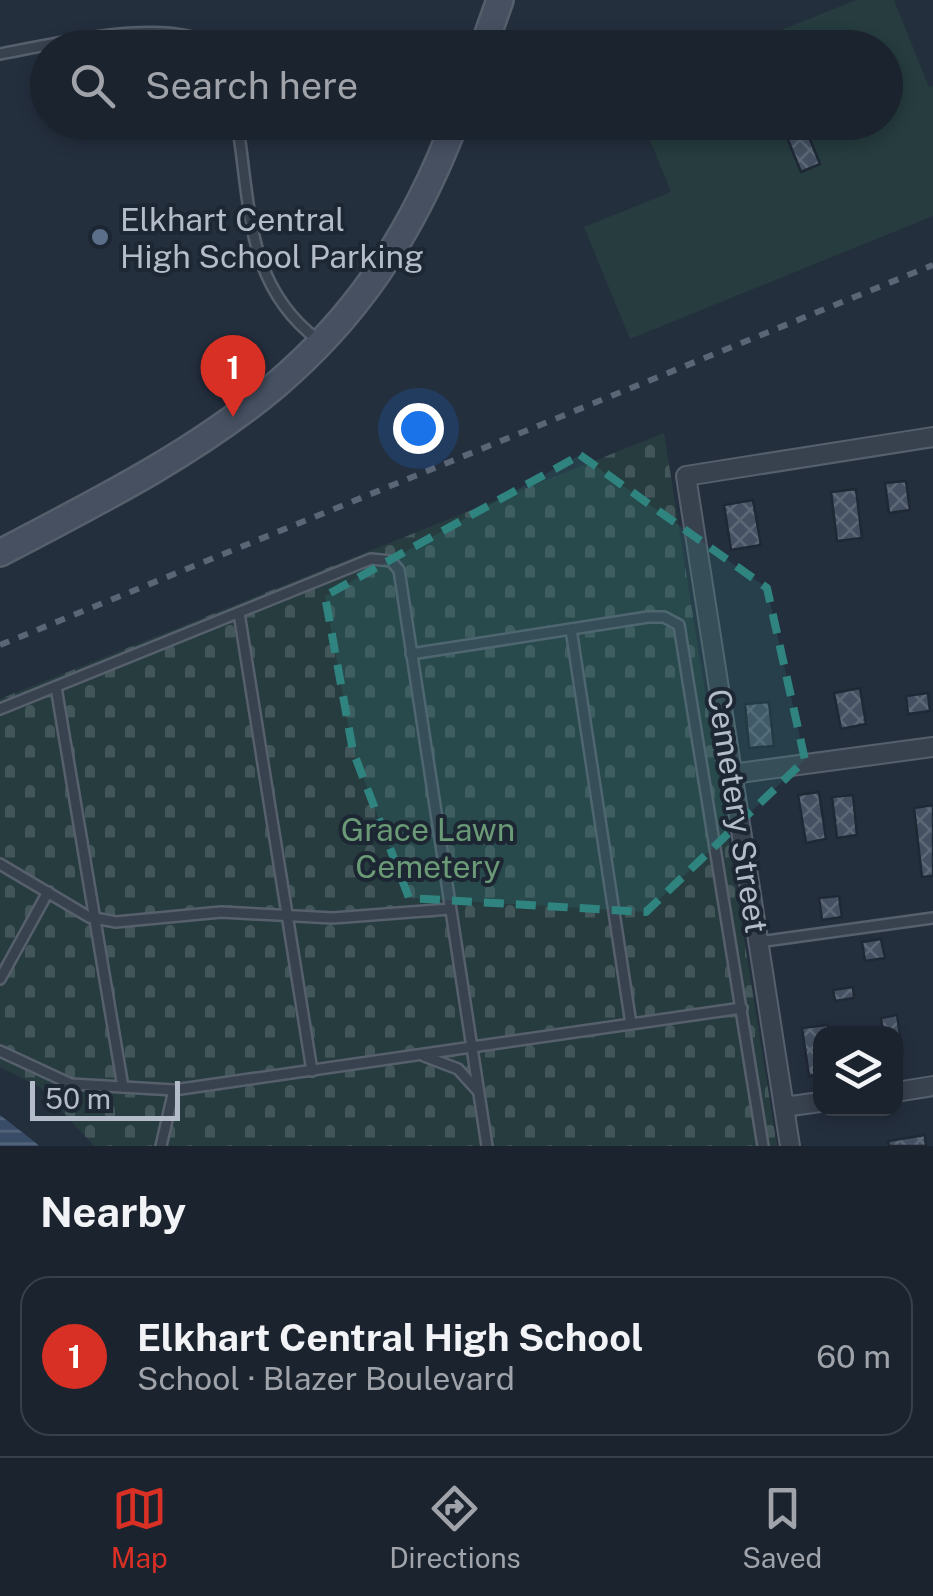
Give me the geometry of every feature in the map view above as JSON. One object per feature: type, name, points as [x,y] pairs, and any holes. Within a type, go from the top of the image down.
[{"type":"main road","points":[[489,30],[500,0]]},
{"type":"main road","points":[[0,553],[204,439],[277,387],[324,344],[395,251],[447,140]]},
{"type":"street","name":"Cemetery Street","points":[[790,1146],[686,476],[933,437]]},
{"type":"street","points":[[732,774],[933,746]]},
{"type":"street","points":[[903,1091],[933,1086]]},
{"type":"street","points":[[784,1107],[813,1103]]},
{"type":"lane","points":[[0,54],[30,49]]},
{"type":"lane","points":[[240,140],[262,274],[284,310],[324,344]]},
{"type":"lane","points":[[0,709],[384,558],[398,570],[487,1146]]},
{"type":"lane","points":[[239,612],[312,1071]]},
{"type":"lane","points":[[412,654],[648,617],[664,617],[679,626],[763,1146]]},
{"type":"lane","points":[[571,629],[631,1024]]},
{"type":"lane","points":[[56,687],[123,1087]]},
{"type":"lane","points":[[0,864],[94,918],[116,922],[222,912],[333,918],[450,908]]},
{"type":"lane","points":[[0,979],[48,892]]},
{"type":"lane","points":[[758,942],[933,918]]},
{"type":"lane","points":[[0,1051],[71,1084],[174,1090],[742,1008]]},
{"type":"lane","points":[[419,1055],[458,1069],[479,1092]]},
{"type":"lane","points":[[160,1146],[174,1090]]},
{"type":"highlighted area","points":[[580,455],[767,588],[805,760],[646,912],[409,898],[353,751],[325,596]]},
{"type":"green space","points":[[856,0],[894,0],[929,87],[933,86],[933,216],[630,339],[584,227],[671,192],[650,140],[903,140],[903,30],[781,30]]},
{"type":"green space","name":"Grace Lawn Cemetery","points":[[664,433],[777,1146],[94,1146],[40,1087],[0,1067],[0,699]]},
{"type":"water","points":[[0,1115],[36,1143],[39,1146],[0,1146]]},
{"type":"building","points":[[788,140],[810,140],[820,164],[801,172]]},
{"type":"building","points":[[906,481],[910,510],[889,513],[885,483]]},
{"type":"building","points":[[856,489],[862,538],[837,541],[831,492]]},
{"type":"building","points":[[753,500],[761,545],[731,550],[724,505]]},
{"type":"building","points":[[860,688],[866,724],[841,729],[834,693]]},
{"type":"building","points":[[928,693],[930,711],[908,714],[906,696]]},
{"type":"building","points":[[769,702],[774,746],[749,748],[745,704]]},
{"type":"building","points":[[819,792],[826,839],[806,843],[798,795]]},
{"type":"building","points":[[853,795],[857,835],[837,838],[832,797]]},
{"type":"building","points":[[933,805],[933,876],[922,877],[914,808]]},
{"type":"building","points":[[839,896],[842,917],[822,920],[819,898]]},
{"type":"building","points":[[881,939],[885,958],[865,961],[862,942]]},
{"type":"building","points":[[853,987],[854,998],[835,1001],[833,990]]},
{"type":"building","points":[[897,1015],[899,1026],[882,1026],[881,1018]]},
{"type":"building","points":[[813,1027],[813,1075],[809,1076],[802,1028]]},
{"type":"building","points":[[925,1135],[926,1146],[889,1146],[888,1141]]},
{"type":"railway","points":[[0,645],[933,265]]},
{"type":"place","name":"Elkhart Central High School Parking","points":[[100,237]]},
{"type":"place","name":"Elkhart Central High School","points":[[233,417]]}]
